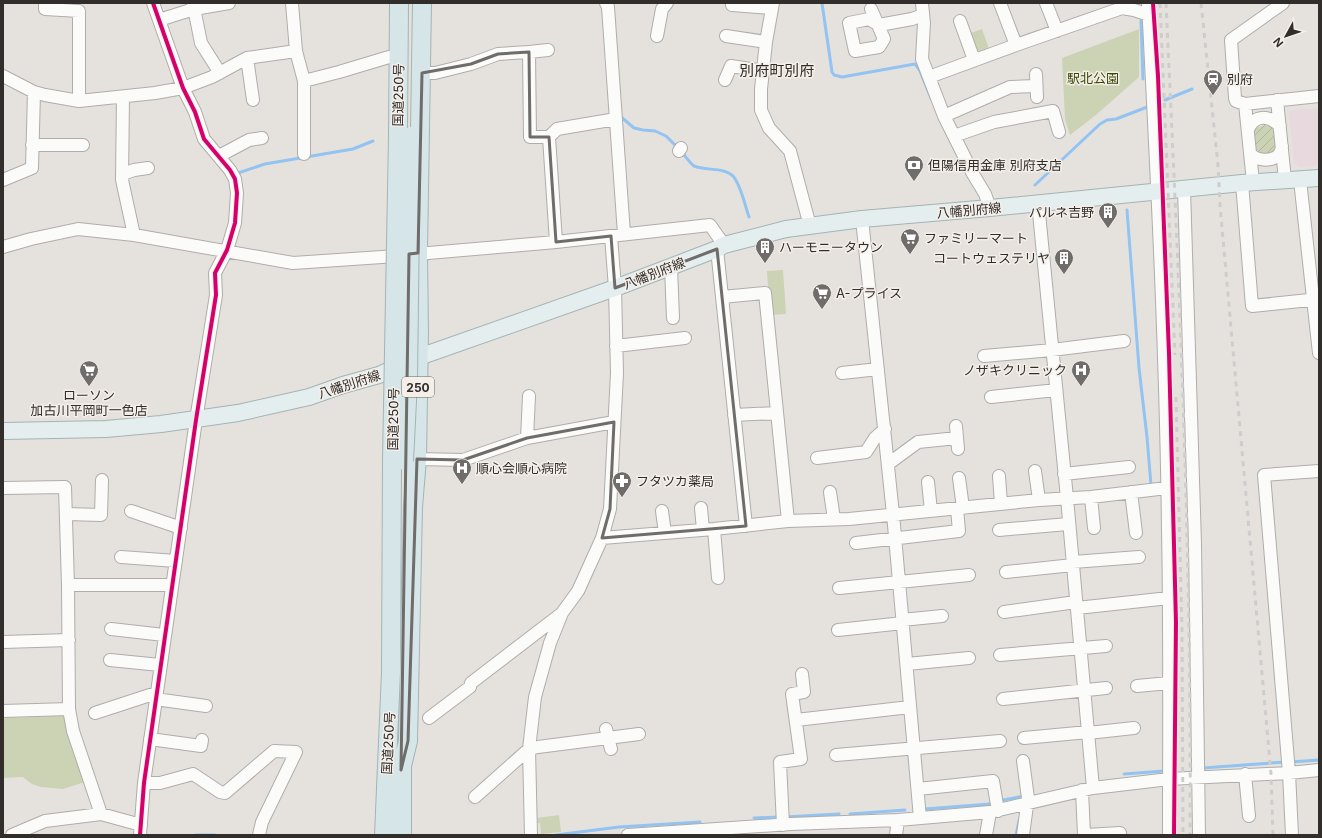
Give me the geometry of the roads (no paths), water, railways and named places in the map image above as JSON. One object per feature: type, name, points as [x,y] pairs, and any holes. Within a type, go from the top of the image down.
[{"type":"highway","name":"国道250号","points":[[384,835],[391,672],[405,460],[408,381],[404,136],[399,3]]},
{"type":"highway","name":"国道250号","points":[[404,136],[413,3]]},
{"type":"highway","name":"250","points":[[405,460],[419,357],[418,253],[422,3]]},
{"type":"highway","name":"国道250号","points":[[402,835],[405,460]]},
{"type":"main road","name":"八幡別府線","points":[[3,431],[106,429],[196,420],[245,412],[309,397],[343,385],[379,375],[419,357],[615,288],[721,247],[786,229],[862,219],[1038,204],[1248,183],[1319,178]]},
{"type":"street","points":[[45,3],[45,9],[80,11],[78,101]]},
{"type":"street","points":[[12,835],[45,821],[101,814],[141,830],[144,783],[164,634],[216,294],[215,273],[228,250],[235,223],[237,194],[235,179],[230,170],[204,139],[196,112],[183,88],[153,3]]},
{"type":"street","points":[[159,20],[193,6],[229,3]]},
{"type":"street","points":[[292,3],[296,51],[304,81],[304,154]]},
{"type":"street","points":[[658,36],[662,9],[667,3]]},
{"type":"street","points":[[1000,3],[1016,45]]},
{"type":"street","points":[[1046,3],[1057,31]]},
{"type":"street","points":[[1283,3],[1231,40],[1236,101],[1245,104],[1319,96]]},
{"type":"street","points":[[732,5],[773,6],[766,42],[760,89],[761,110],[769,128],[790,151],[810,226]]},
{"type":"street","points":[[193,6],[201,43],[220,73]]},
{"type":"street","points":[[610,8],[624,234]]},
{"type":"street","points":[[929,77],[1122,8],[1134,10],[1148,9],[1153,79],[1167,488],[1169,598],[1169,835]]},
{"type":"street","points":[[871,9],[879,25],[912,19],[923,9]]},
{"type":"street","points":[[923,9],[924,23],[922,59],[929,77],[933,98],[944,116],[972,174],[985,194],[990,208]]},
{"type":"street","points":[[960,21],[974,60]]},
{"type":"street","points":[[726,36],[766,42]]},
{"type":"street","points":[[422,73],[435,73],[471,64],[498,54],[548,50]]},
{"type":"street","points":[[3,76],[34,92],[78,101],[123,97],[183,88],[212,77],[247,58],[296,51]]},
{"type":"street","points":[[529,52],[530,137],[549,137],[557,129],[616,119]]},
{"type":"street","points":[[304,81],[389,57]]},
{"type":"street","points":[[247,58],[253,100]]},
{"type":"street","points":[[725,80],[731,66],[763,70]]},
{"type":"street","points":[[944,116],[1010,87],[1036,92],[1036,74]]},
{"type":"street","points":[[3,180],[32,168],[34,92]]},
{"type":"street","points":[[123,97],[122,180],[134,235]]},
{"type":"street","points":[[1250,154],[1258,160],[1266,160],[1278,156],[1282,150],[1277,100]]},
{"type":"street","points":[[1245,104],[1250,154],[1248,183],[1252,306],[1316,299]]},
{"type":"street","points":[[954,136],[994,122],[1053,111],[1059,132]]},
{"type":"street","points":[[1248,130],[1250,124],[1261,118],[1271,119],[1280,126]]},
{"type":"street","points":[[219,156],[247,136],[262,138]]},
{"type":"street","points":[[549,137],[556,242]]},
{"type":"street","points":[[1282,144],[1293,180],[1316,299],[1319,353]]},
{"type":"street","points":[[32,145],[83,145]]},
{"type":"street","points":[[122,174],[148,168]]},
{"type":"street","points":[[1184,189],[1195,552],[1199,835]]},
{"type":"street","points":[[1038,204],[1067,498],[1068,524],[1088,733],[1085,835],[1120,833]]},
{"type":"street","points":[[862,219],[885,429],[920,818]]},
{"type":"street","points":[[3,247],[31,239],[78,229],[134,235],[294,262],[382,257],[556,242],[710,225],[721,247],[722,296],[746,526]]},
{"type":"street","points":[[531,835],[529,749],[535,697],[550,642],[562,613],[578,591],[602,538],[610,509],[617,373],[615,288],[611,236]]},
{"type":"street","points":[[670,267],[673,318]]},
{"type":"street","points":[[722,296],[765,292],[788,521]]},
{"type":"street","points":[[616,346],[685,338]]},
{"type":"street","points":[[984,356],[1052,350],[1110,339],[1124,341]]},
{"type":"street","points":[[842,373],[878,369]]},
{"type":"street","points":[[996,393],[1056,390]]},
{"type":"street","points":[[527,438],[529,396]]},
{"type":"street","points":[[734,415],[777,413]]},
{"type":"street","points":[[405,460],[463,460],[527,438],[614,422]]},
{"type":"street","points":[[817,458],[833,452],[866,452],[875,438],[885,429]]},
{"type":"street","points":[[888,464],[918,442],[957,438]]},
{"type":"street","points":[[1064,474],[1129,467]]},
{"type":"street","points":[[1035,471],[1039,500]]},
{"type":"street","points":[[1292,835],[1289,773],[1264,475],[1319,471]]},
{"type":"street","points":[[999,476],[1001,504]]},
{"type":"street","points":[[856,543],[959,531],[959,478]]},
{"type":"street","points":[[66,514],[101,515],[107,495],[102,480]]},
{"type":"street","points":[[928,482],[931,511]]},
{"type":"street","points":[[3,488],[65,487],[69,640],[69,708],[73,731],[101,814]]},
{"type":"street","points":[[602,538],[708,530],[788,521],[834,519],[1039,500],[1092,497],[1167,488]]},
{"type":"street","points":[[830,492],[834,519]]},
{"type":"street","points":[[1131,492],[1136,533]]},
{"type":"street","points":[[1092,497],[1094,528]]},
{"type":"street","points":[[701,508],[708,530],[718,578]]},
{"type":"street","points":[[131,511],[181,528]]},
{"type":"street","points":[[662,511],[665,533]]},
{"type":"street","points":[[999,530],[1015,534],[1068,524]]},
{"type":"street","points":[[1006,572],[1073,564],[1120,553],[1139,557]]},
{"type":"street","points":[[121,557],[176,561]]},
{"type":"street","points":[[839,588],[899,582],[963,579]]},
{"type":"street","points":[[68,585],[172,585]]},
{"type":"street","points":[[1004,612],[1029,614],[1076,605],[1169,598]]},
{"type":"street","points":[[429,718],[470,686],[471,683],[562,613]]},
{"type":"street","points":[[838,630],[942,616]]},
{"type":"street","points":[[111,629],[164,634]]},
{"type":"street","points":[[3,642],[69,640]]},
{"type":"street","points":[[1000,655],[1026,648],[1080,648],[1106,646]]},
{"type":"street","points":[[907,664],[962,655]]},
{"type":"street","points":[[110,660],[160,666]]},
{"type":"street","points":[[788,828],[780,762],[806,759],[796,720],[792,694],[804,692],[802,674]]},
{"type":"street","points":[[1137,686],[1169,683]]},
{"type":"street","points":[[1004,698],[1032,689],[1084,691],[1106,688]]},
{"type":"street","points":[[95,712],[156,696],[206,706]]},
{"type":"street","points":[[796,720],[910,707]]},
{"type":"street","points":[[3,711],[69,708]]},
{"type":"street","points":[[1030,740],[1134,728]]},
{"type":"street","points":[[475,797],[529,749],[639,734]]},
{"type":"street","points":[[150,739],[201,746],[202,740]]},
{"type":"street","points":[[836,755],[858,758],[914,748],[1000,741]]},
{"type":"street","points":[[144,783],[160,783],[193,774],[220,792],[225,793],[274,751],[296,752],[262,822],[259,835]]},
{"type":"street","points":[[1023,835],[1028,802],[1024,761]]},
{"type":"street","points":[[628,835],[788,828],[994,812],[1028,802],[1087,789],[1169,779],[1319,770]]},
{"type":"street","points":[[1245,774],[1249,816]]},
{"type":"street","points":[[918,789],[993,781],[994,812],[986,835]]},
{"type":"street","points":[[896,835],[898,820]]},
{"type":"waterway","points":[[822,3],[832,72],[834,75],[842,77],[915,64],[920,71],[931,98]]},
{"type":"waterway","points":[[1141,21],[1143,79]]},
{"type":"waterway","points":[[1165,100],[1192,89]]},
{"type":"waterway","points":[[1035,185],[1100,124],[1107,120],[1116,119],[1150,106]]},
{"type":"waterway","points":[[620,116],[634,128],[655,131],[666,136],[678,148]]},
{"type":"waterway","points":[[235,174],[265,164],[353,149],[373,141]]},
{"type":"waterway","points":[[682,152],[694,166],[725,171],[733,176],[741,190],[749,217]]},
{"type":"waterway","points":[[1127,210],[1139,368],[1151,485]]},
{"type":"waterway","points":[[1290,762],[1319,760]]},
{"type":"waterway","points":[[1203,768],[1285,762]]},
{"type":"waterway","points":[[1124,774],[1164,771]]},
{"type":"waterway","points":[[998,801],[1024,796]]},
{"type":"waterway","points":[[925,809],[990,804]]},
{"type":"waterway","points":[[850,814],[905,810]]},
{"type":"waterway","points":[[785,817],[839,814]]},
{"type":"waterway","points":[[754,818],[780,817]]},
{"type":"waterway","points":[[1016,835],[1019,821]]},
{"type":"waterway","points":[[556,835],[619,827],[700,822]]},
{"type":"waterway","points":[[196,835],[215,835]]},
{"type":"railway","points":[[1160,3],[1175,355]]},
{"type":"railway","points":[[1166,3],[1184,419],[1189,627],[1190,835]]},
{"type":"railway","points":[[1201,3],[1218,165],[1220,205],[1271,774],[1273,835]]},
{"type":"railway","points":[[1176,397],[1182,630],[1183,835]]},
{"type":"place","name":"別府","points":[[1213,96]]},
{"type":"place","name":"但陽信用金庫 別府支店","points":[[914,182]]},
{"type":"place","name":"パルネ吉野","points":[[1108,229]]},
{"type":"place","name":"ファミリーマート","points":[[910,255]]},
{"type":"place","name":"ハーモニータウン","points":[[765,264]]},
{"type":"place","name":"コートウェステリヤ","points":[[1064,275]]},
{"type":"place","name":"A-プライス","points":[[822,310]]},
{"type":"place","name":"ローソン 加古川平岡町一色店","points":[[89,387]]},
{"type":"place","name":"ノザキクリニック","points":[[1081,387]]},
{"type":"place","name":"順心会順心病院","points":[[462,485]]},
{"type":"place","name":"フタツカ薬局","points":[[622,498]]},
{"type":"district","name":"別府町別府","points":[[777,70]]},
{"type":"park label","name":"駅北公園","points":[[1093,78]]}]
